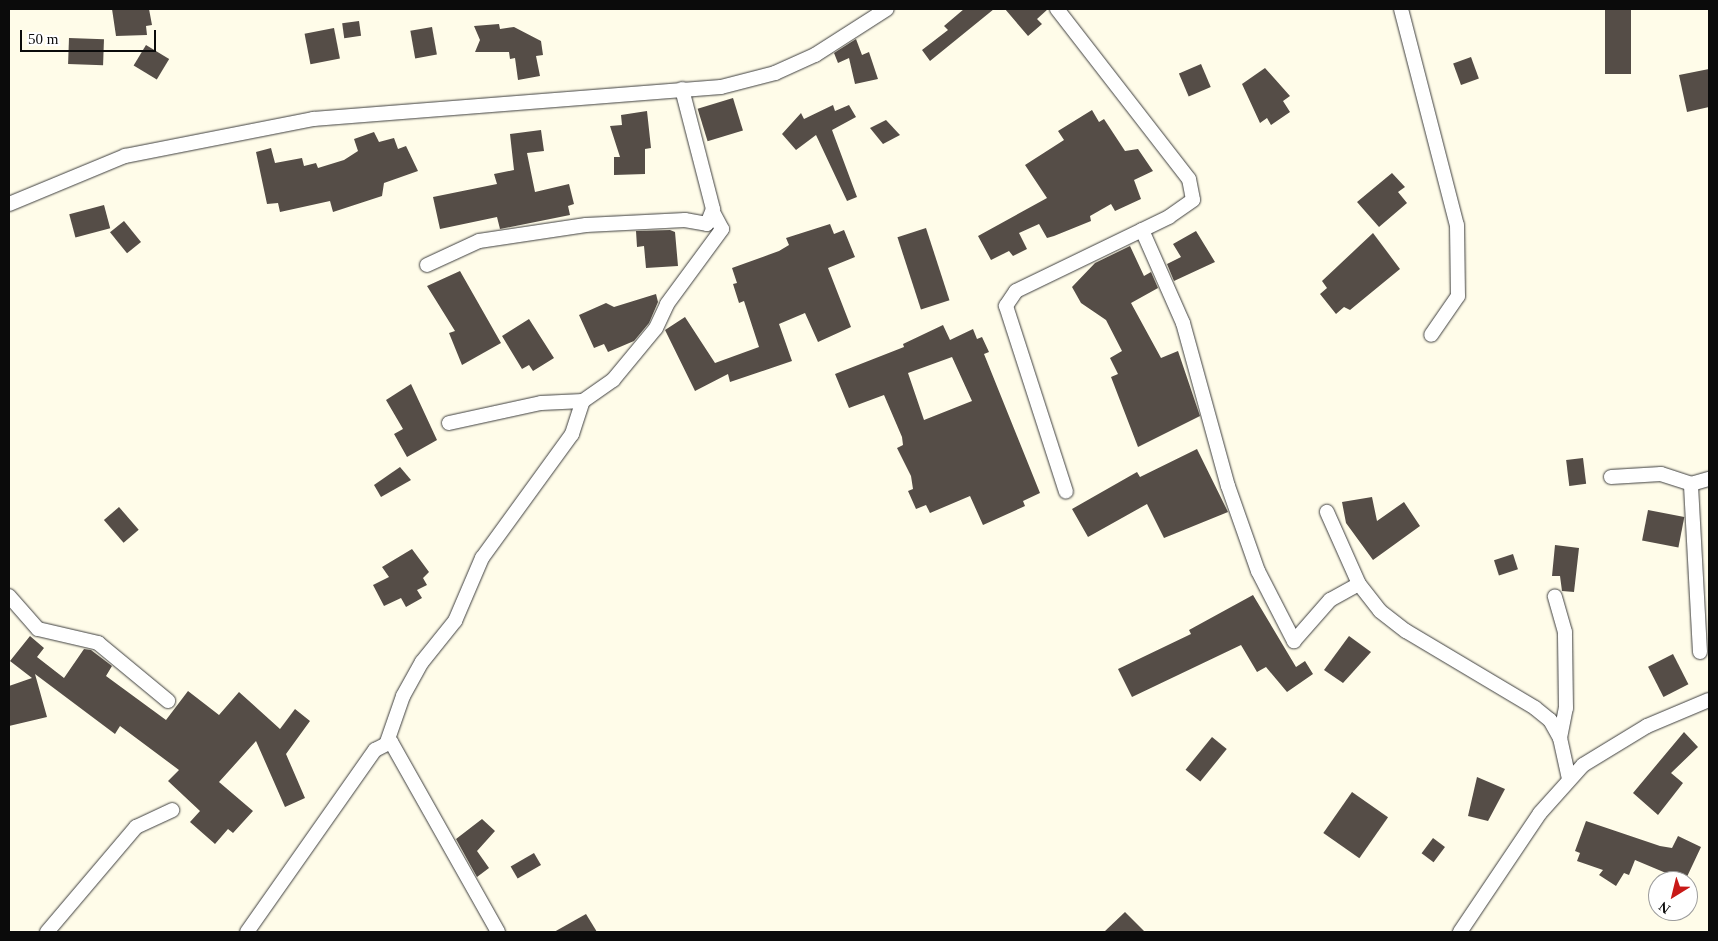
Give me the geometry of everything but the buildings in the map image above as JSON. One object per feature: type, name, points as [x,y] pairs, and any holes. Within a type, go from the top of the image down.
[{"type":"street","points":[[9,204],[124,156],[313,119],[721,86],[775,74],[815,56],[887,9]]},
{"type":"street","points":[[1057,9],[1193,190],[1193,200],[1187,207],[1016,291],[1006,306],[1066,492]]},
{"type":"street","points":[[1402,9],[1457,225],[1458,296],[1431,335]]},
{"type":"street","points":[[449,423],[541,403],[583,400],[613,380],[656,328],[667,304],[722,229],[713,212],[682,89]]},
{"type":"street","points":[[427,265],[479,241],[586,225],[685,220],[702,226],[713,212]]},
{"type":"street","points":[[1142,230],[1183,323],[1228,486],[1258,571],[1294,641],[1330,600],[1360,584]]},
{"type":"street","points":[[247,932],[375,750],[387,742],[422,662],[455,621],[482,558],[572,434],[583,400]]},
{"type":"street","points":[[1611,478],[1661,474],[1691,484],[1709,479]]},
{"type":"street","points":[[1691,484],[1700,652]]},
{"type":"street","points":[[1327,512],[1360,584],[1380,611],[1535,708],[1550,720],[1560,738],[1569,779]]},
{"type":"street","points":[[9,596],[38,630],[98,643],[168,701]]},
{"type":"street","points":[[1555,596],[1565,632],[1566,708],[1560,738]]},
{"type":"street","points":[[1460,932],[1540,812],[1569,779],[1607,747],[1709,700]]},
{"type":"street","points":[[387,742],[397,746],[498,932]]},
{"type":"street","points":[[46,932],[136,827],[172,810]]}]
